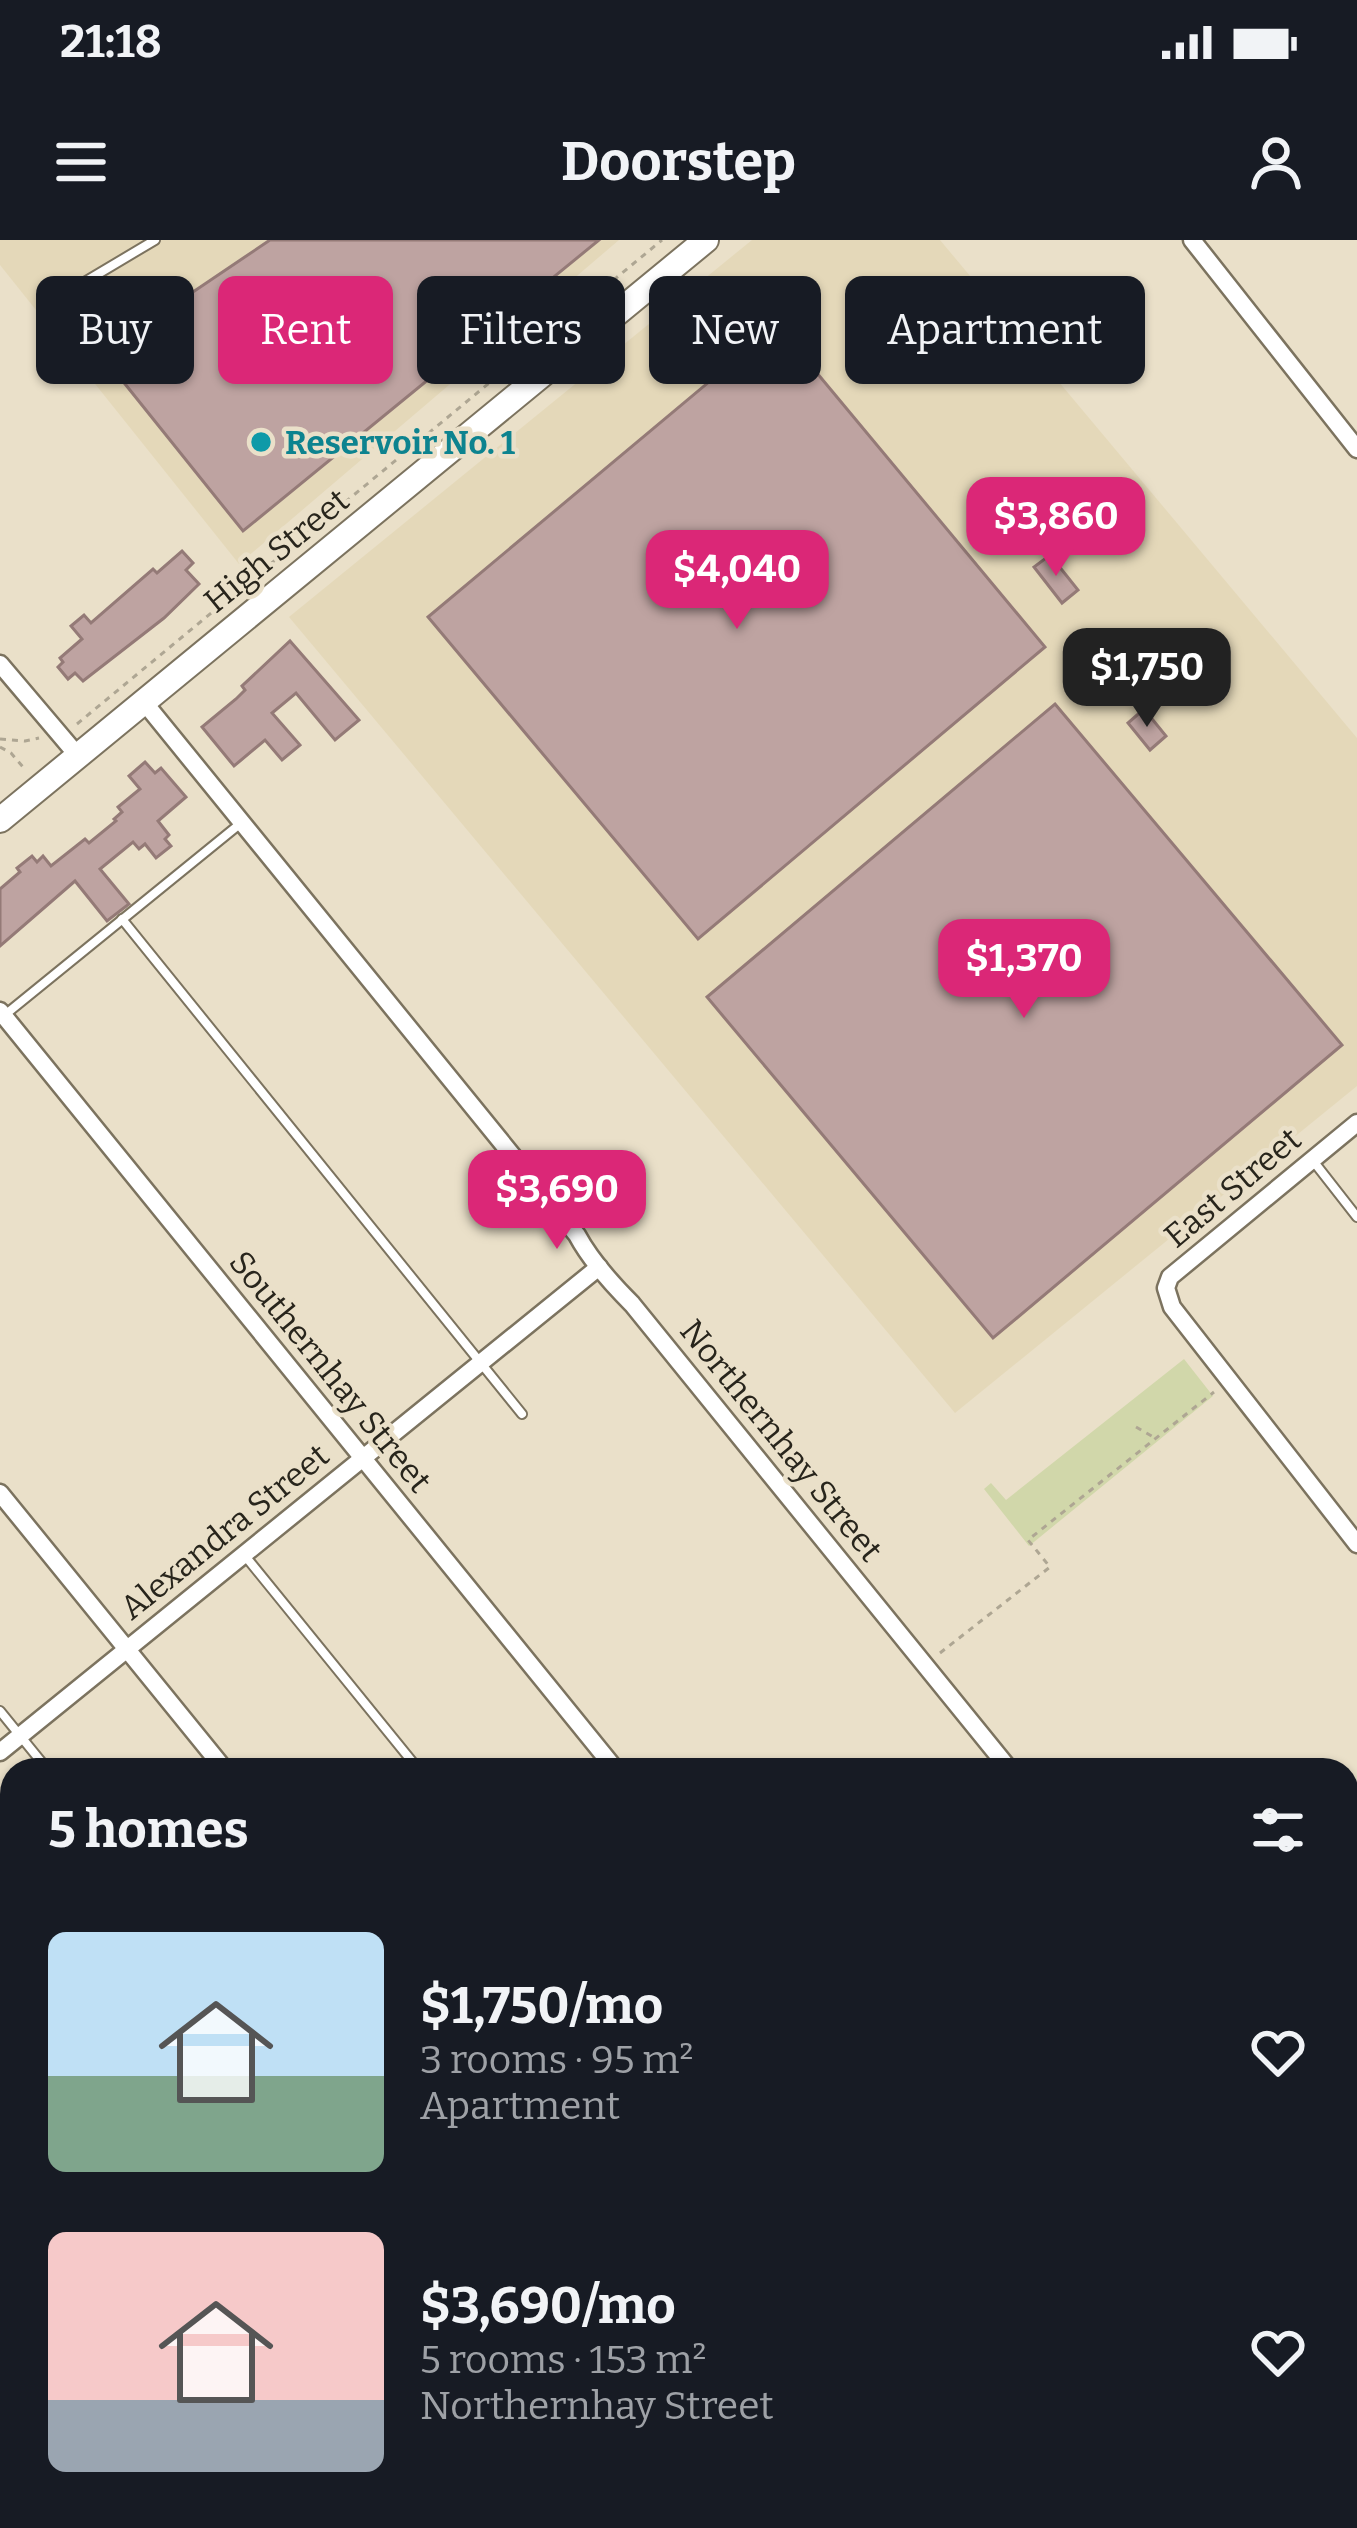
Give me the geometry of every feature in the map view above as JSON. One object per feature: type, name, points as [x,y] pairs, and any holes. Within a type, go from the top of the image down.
[{"type":"main road","name":"High Street","points":[[0,820],[706,240]]},
{"type":"street","points":[[1192,240],[1357,449]]},
{"type":"street","points":[[0,664],[78,756]]},
{"type":"street","name":"Northernhay Street","points":[[144,702],[1000,1758]]},
{"type":"street","name":"Southernhay Street","points":[[1,1015],[606,1758]]},
{"type":"street","name":"East Street","points":[[1357,1123],[1171,1277],[1166,1288],[1172,1307],[1357,1544]]},
{"type":"street","name":"Alexandra Street","points":[[0,1752],[598,1267]]},
{"type":"street","points":[[0,1493],[215,1758]]},
{"type":"lane","points":[[95,276],[155,240]]},
{"type":"lane","points":[[1,1015],[242,821]]},
{"type":"lane","points":[[122,919],[522,1414]]},
{"type":"lane","points":[[1312,1160],[1357,1217]]},
{"type":"lane","points":[[243,1554],[409,1758]]},
{"type":"lane","points":[[0,1711],[38,1758]]},
{"type":"path","points":[[0,740],[25,741],[77,724],[662,240]]},
{"type":"path","points":[[0,747],[23,767]]},
{"type":"path","points":[[925,1665],[1050,1567],[1028,1540],[1214,1392]]},
{"type":"path","points":[[1136,1426],[1155,1438]]},
{"type":"shaded area","points":[[0,240],[619,240],[577,276],[417,276],[417,384],[450,384],[239,564],[95,384],[194,384],[194,276],[36,276],[36,310],[0,265]]},
{"type":"shaded area","points":[[752,240],[940,240],[970,276],[845,276],[845,384],[1061,384],[1357,738],[1357,1086],[955,1413],[289,617],[575,384],[625,384],[625,343],[649,324],[649,384],[821,384],[821,276],[708,276]]},
{"type":"green space","points":[[1184,1359],[1213,1396],[1029,1546],[984,1489],[991,1483],[1006,1500]]},
{"type":"building","points":[[270,240],[599,240],[555,276],[417,276],[417,384],[423,384],[243,531],[125,384],[194,384],[194,291]]},
{"type":"building","points":[[821,378],[1045,647],[698,939],[428,617],[706,384],[821,384]]},
{"type":"building","points":[[182,551],[193,563],[186,570],[199,584],[164,618],[83,681],[75,673],[68,679],[58,667],[63,662],[60,658],[82,639],[71,626],[84,615],[91,623],[153,569],[157,573]]},
{"type":"building","points":[[1050,555],[1078,590],[1062,603],[1034,567]]},
{"type":"building","points":[[290,641],[359,720],[335,740],[296,693],[272,713],[300,745],[282,760],[265,740],[234,766],[202,727],[236,699],[245,690],[242,686]]},
{"type":"building","points":[[1055,704],[1342,1045],[993,1338],[707,997]]},
{"type":"building","points":[[1144,709],[1166,736],[1150,750],[1128,723]]},
{"type":"building","points":[[145,762],[155,773],[161,768],[186,797],[158,821],[171,846],[156,858],[145,844],[139,849],[133,842],[100,869],[129,904],[107,921],[75,881],[0,946],[0,889],[32,856],[37,862],[43,856],[51,866],[116,821],[122,812],[118,807],[140,789],[129,776]]},
{"type":"place","name":"Reservoir No. 1","points":[[261,442]]}]
